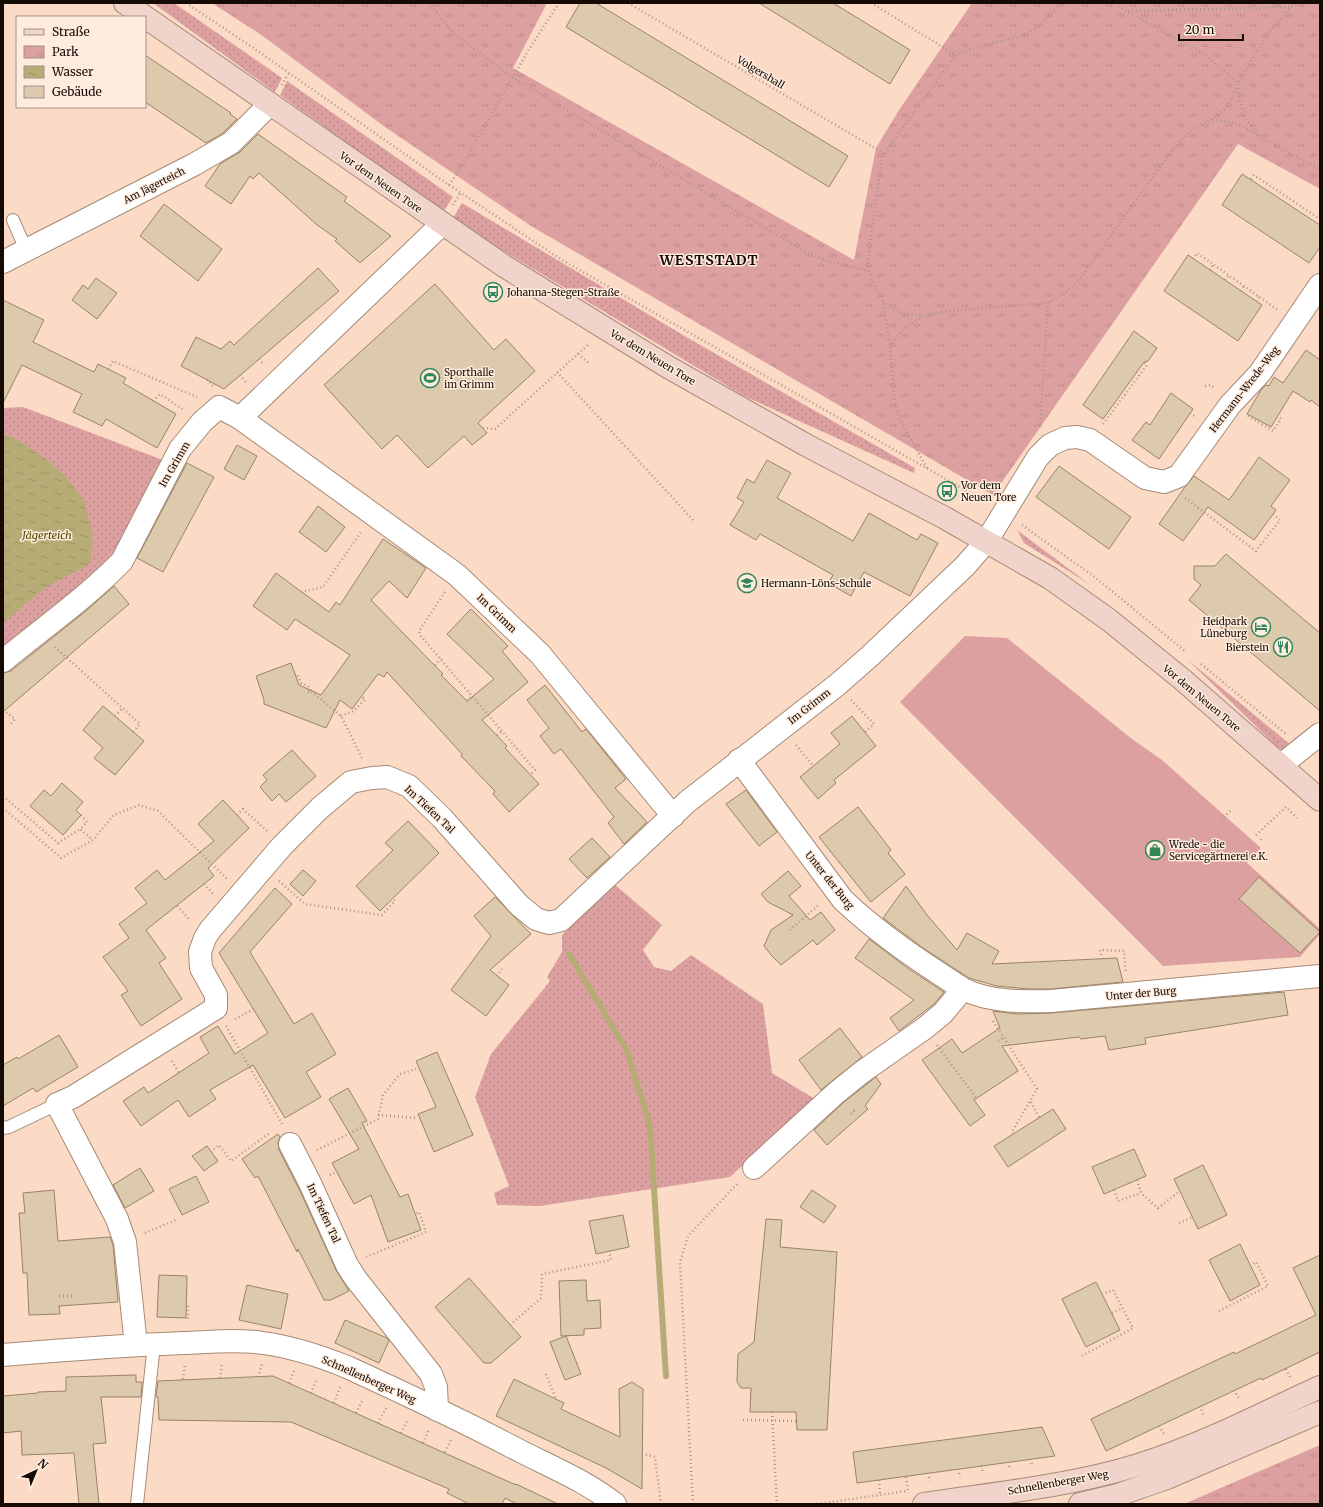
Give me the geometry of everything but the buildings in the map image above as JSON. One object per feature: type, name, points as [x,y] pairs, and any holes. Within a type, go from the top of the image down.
[{"type":"main road","name":"Vor dem Neuen Tore","points":[[125,3],[144,16]]},
{"type":"main road","name":"Vor dem Neuen Tore","points":[[146,18],[504,266],[668,367],[806,445],[945,518],[1050,578],[1109,620],[1183,680],[1320,800]]},
{"type":"main road","name":"Schnellenberger Weg","points":[[916,1498],[1066,1482],[1111,1473],[1159,1458],[1197,1443],[1320,1387]]},
{"type":"main road","points":[[1080,1504],[1118,1495],[1168,1478],[1320,1412]]},
{"type":"street","name":"Am Jägerteich","points":[[3,262],[195,164],[231,143],[270,104]]},
{"type":"street","points":[[240,418],[442,224]]},
{"type":"street","name":"Hermann-Wrede-Weg","points":[[1164,482],[1179,476],[1230,405],[1260,372],[1320,285]]},
{"type":"street","name":"Im Grimm","points":[[3,661],[39,633],[110,573],[122,561],[180,449],[202,422],[219,407],[240,418],[457,575],[540,654],[673,816],[687,802],[837,684],[870,656],[965,566],[986,542]]},
{"type":"street","points":[[986,542],[1038,457],[1050,445],[1065,438],[1077,437],[1090,440],[1146,478],[1164,482]]},
{"type":"street","points":[[1281,765],[1320,734]]},
{"type":"street","name":"Unter der Burg","points":[[739,760],[835,890],[862,918],[889,939],[973,993],[1036,1001],[1320,976]]},
{"type":"street","name":"Im Tiefen Tal","points":[[57,1104],[80,1092],[216,1008],[216,995],[201,968],[200,952],[205,938],[210,930],[282,846],[320,808],[351,782],[372,778],[387,778],[409,786],[442,818],[519,905],[536,920],[549,923],[561,920],[673,816]]},
{"type":"street","points":[[754,1168],[836,1093],[862,1072],[973,993]]},
{"type":"street","points":[[57,1104],[117,1219],[125,1242],[145,1345]]},
{"type":"street","name":"Im Tiefen Tal","points":[[294,1152],[310,1183],[347,1265],[356,1279],[431,1374],[436,1387],[437,1410]]},
{"type":"street","name":"Schnellenberger Weg","points":[[3,1355],[145,1345],[243,1342],[262,1343],[303,1352],[325,1358],[347,1367],[437,1410],[578,1480],[601,1493],[615,1504]]},
{"type":"lane","points":[[13,220],[26,250]]},
{"type":"lane","points":[[3,1128],[9,1127],[57,1104]]},
{"type":"lane","points":[[137,1504],[145,1345]]},
{"type":"path","points":[[186,3],[252,47],[449,185],[562,260],[1005,513]]},
{"type":"path","points":[[429,3],[453,33],[513,78],[799,248],[826,261],[869,271]]},
{"type":"path","points":[[449,185],[528,51],[559,3]]},
{"type":"path","name":"Volgershall","points":[[628,3],[885,154]]},
{"type":"path","points":[[871,3],[956,55]]},
{"type":"path","points":[[928,469],[898,418],[894,396],[890,346],[883,302],[869,271],[868,260],[881,162],[885,154],[956,55],[973,48],[1027,34],[1039,26],[1061,3]]},
{"type":"path","points":[[1116,3],[1126,11],[1204,54],[1222,68],[1238,83],[1239,99],[1245,118],[1260,138]]},
{"type":"path","points":[[883,302],[903,314],[924,316],[948,311],[1048,303],[1066,292],[1081,276],[1176,145],[1198,125],[1211,120],[1227,107],[1238,83],[1270,30],[1291,7],[1298,3]]},
{"type":"path","points":[[1126,11],[1291,7]]},
{"type":"path","points":[[1211,120],[1224,121],[1242,126],[1260,138],[1320,169]]},
{"type":"path","points":[[1251,180],[1254,175],[1320,219]]},
{"type":"path","points":[[1265,189],[1268,184]]},
{"type":"path","points":[[1279,198],[1282,194]]},
{"type":"path","points":[[1293,208],[1296,203]]},
{"type":"path","points":[[1308,217],[1310,213]]},
{"type":"path","points":[[1193,259],[1197,253],[1295,322]]},
{"type":"path","points":[[1210,270],[1213,265]]},
{"type":"path","points":[[1226,280],[1229,276]]},
{"type":"path","points":[[1241,291],[1244,286]]},
{"type":"path","points":[[1256,301],[1259,296]]},
{"type":"path","points":[[1038,457],[1048,303]]},
{"type":"path","points":[[890,346],[904,328],[924,316]]},
{"type":"path","points":[[483,428],[495,429],[591,342]]},
{"type":"path","points":[[578,354],[590,364]]},
{"type":"path","points":[[108,369],[113,361],[219,407]]},
{"type":"path","points":[[1090,440],[1147,365],[1144,362]]},
{"type":"path","points":[[557,372],[693,520]]},
{"type":"path","points":[[1127,384],[1130,387]]},
{"type":"path","points":[[153,401],[160,394],[202,422]]},
{"type":"path","points":[[1230,405],[1273,431],[1281,419],[1278,417]]},
{"type":"path","points":[[1164,482],[1256,551],[1280,520],[1273,514]]},
{"type":"path","points":[[301,592],[323,587],[373,514]]},
{"type":"path","points":[[457,575],[419,631],[420,635],[535,770],[530,775]]},
{"type":"path","points":[[39,633],[140,724],[133,732]]},
{"type":"path","points":[[435,665],[441,659]]},
{"type":"path","points":[[295,675],[297,674],[301,683],[308,686],[310,691],[341,716],[372,778]]},
{"type":"path","points":[[837,684],[874,724],[865,732]]},
{"type":"path","points":[[341,716],[354,710],[365,699],[361,696]]},
{"type":"path","points":[[467,701],[473,696]]},
{"type":"path","points":[[115,716],[122,708]]},
{"type":"path","points":[[3,710],[15,719],[10,726]]},
{"type":"path","points":[[782,727],[813,766]]},
{"type":"path","points":[[497,735],[502,731]]},
{"type":"path","points":[[3,796],[58,843],[80,829],[86,822],[81,815]]},
{"type":"path","points":[[3,808],[61,858],[93,840],[114,815],[139,806],[158,811],[242,893]]},
{"type":"path","points":[[1256,835],[1286,807],[1297,818]]},
{"type":"path","points":[[237,815],[244,809],[282,846]]},
{"type":"path","points":[[1221,820],[1231,810]]},
{"type":"path","points":[[80,829],[93,840]]},
{"type":"path","points":[[264,867],[305,904],[382,915],[395,901],[392,898]]},
{"type":"path","points":[[790,930],[835,890]]},
{"type":"path","points":[[1102,959],[1100,950],[1124,951],[1129,994]]},
{"type":"path","points":[[497,976],[502,969]]},
{"type":"path","points":[[973,993],[1037,1089],[1031,1102],[1012,1132],[1014,1134]]},
{"type":"path","points":[[254,1009],[225,1024],[282,1124],[294,1152],[378,1119],[383,1095],[400,1074],[416,1069]]},
{"type":"path","points":[[925,1028],[961,1080],[976,1098],[974,1100]]},
{"type":"path","points":[[998,1041],[1003,1038]]},
{"type":"path","points":[[245,1060],[249,1057]]},
{"type":"path","points":[[258,1082],[262,1080]]},
{"type":"path","points":[[270,1102],[275,1100]]},
{"type":"path","points":[[1031,1102],[1039,1118]]},
{"type":"path","points":[[378,1115],[417,1118]]},
{"type":"path","points":[[211,1152],[219,1145],[231,1160],[282,1124]]},
{"type":"path","points":[[693,1504],[680,1262],[688,1236],[754,1168]]},
{"type":"path","points":[[1137,1180],[1141,1193],[1158,1208],[1180,1190]]},
{"type":"path","points":[[1114,1190],[1118,1201],[1141,1193]]},
{"type":"path","points":[[347,1265],[426,1232],[419,1212],[415,1214]]},
{"type":"path","points":[[1179,1223],[1193,1217]]},
{"type":"path","points":[[125,1242],[176,1220]]},
{"type":"path","points":[[510,1325],[541,1298],[542,1274],[611,1260],[609,1251]]},
{"type":"path","points":[[1220,1311],[1268,1286],[1256,1262],[1251,1266]]},
{"type":"path","points":[[1082,1356],[1133,1328],[1113,1290],[1102,1294]]},
{"type":"path","points":[[59,1296],[74,1296]]},
{"type":"path","points":[[1112,1313],[1122,1308]]},
{"type":"path","points":[[546,1374],[556,1399]]},
{"type":"path","points":[[1234,1390],[1242,1404]]},
{"type":"path","points":[[1200,1406],[1206,1420]]},
{"type":"path","points":[[772,1412],[777,1504]]},
{"type":"path","points":[[743,1420],[797,1421]]},
{"type":"path","points":[[1159,1426],[1166,1437]]},
{"type":"path","points":[[642,1454],[655,1457],[660,1504]]},
{"type":"path","points":[[817,1504],[880,1495],[916,1498],[906,1476]]},
{"type":"path","points":[[879,1480],[880,1495]]},
{"type":"path","points":[[1314,1504],[1320,1498]]},
{"type":"green space","points":[[153,3],[174,3],[282,78],[275,92]]},
{"type":"green space","points":[[212,3],[547,3],[513,68],[854,260],[876,148],[899,110],[972,3],[1320,3],[1320,189],[1238,144],[993,495],[531,226],[385,127],[260,34]]},
{"type":"green space","points":[[287,81],[453,197],[443,212],[280,95]]},
{"type":"green space","points":[[462,203],[688,338],[915,468],[914,473],[744,396],[452,220]]},
{"type":"green space","points":[[23,407],[168,462],[118,559],[3,652],[3,408]]},
{"type":"green space","points":[[1017,530],[1089,584],[1024,543]]},
{"type":"green space","points":[[965,636],[1007,638],[1132,739],[1162,760],[1261,848],[1247,863],[1320,929],[1320,934],[1300,957],[1163,966],[900,702]]},
{"type":"green space","points":[[1188,660],[1292,746],[1284,751],[1276,746]]},
{"type":"green space","points":[[614,884],[662,925],[643,950],[654,967],[671,971],[691,955],[763,1004],[772,1073],[815,1099],[730,1177],[540,1206],[497,1205],[494,1193],[509,1186],[475,1097],[491,1054],[550,981],[547,977],[562,952],[562,935]]},
{"type":"green space","points":[[1320,1445],[1320,1504],[1184,1504]]},
{"type":"water","name":"Jägerteich","points":[[3,434],[16,438],[63,473],[84,500],[93,535],[90,564],[45,588],[3,623]]},
{"type":"waterway","points":[[569,954],[627,1051],[650,1126],[666,1376]]},
{"type":"place","name":"Johanna-Stegen-Straße","points":[[493,292]]},
{"type":"place","name":"Sporthalle im Grimm","points":[[430,378]]},
{"type":"place","name":"Vor dem Neuen Tore","points":[[947,491]]},
{"type":"place","name":"Hermann-Löns-Schule","points":[[747,583]]},
{"type":"place","name":"Heidpark Lüneburg","points":[[1261,627]]},
{"type":"place","name":"Bierstein","points":[[1283,647]]},
{"type":"place","name":"Wrede - die Servicegärtnerei e.K.","points":[[1155,850]]},
{"type":"district","name":"WESTSTADT","points":[[709,260]]}]
